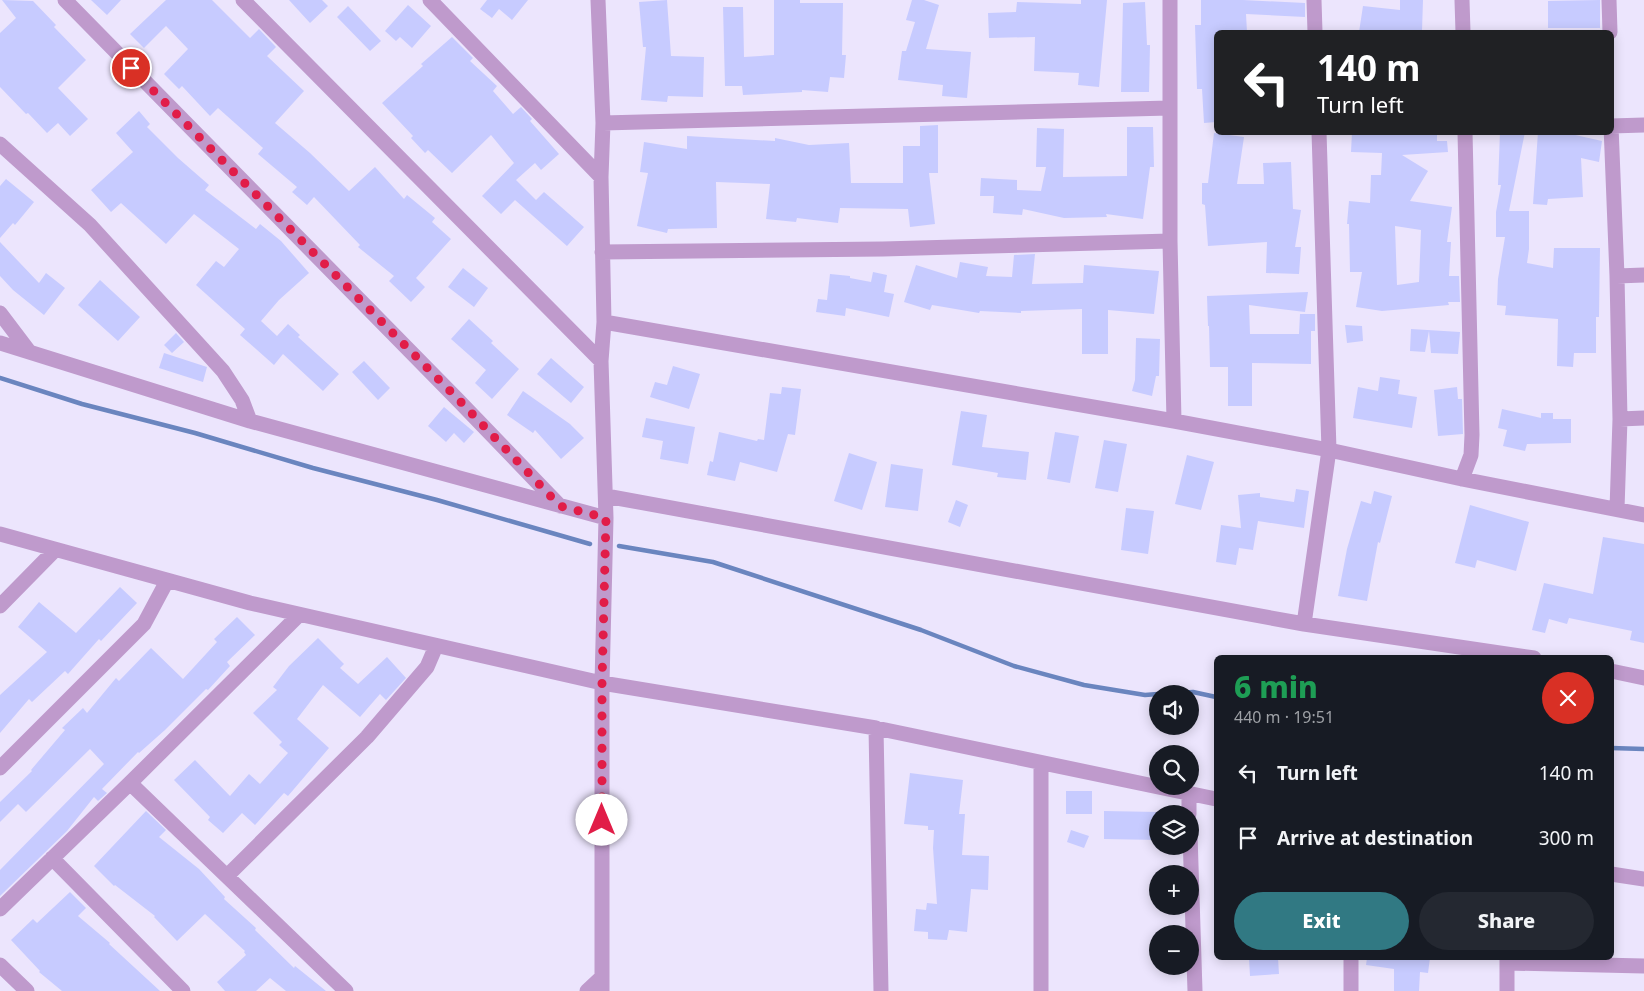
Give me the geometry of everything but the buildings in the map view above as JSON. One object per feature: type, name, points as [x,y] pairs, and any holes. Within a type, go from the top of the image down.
[{"type":"street","points":[[64,0],[560,506]]},
{"type":"street","points":[[243,0],[600,361]]},
{"type":"street","points":[[430,0],[601,177]]},
{"type":"street","points":[[587,991],[602,984],[602,684],[606,496],[600,361],[604,322],[601,177],[603,123],[598,0]]},
{"type":"street","points":[[1170,0],[1170,241],[1174,421]]},
{"type":"street","points":[[1314,0],[1315,30]]},
{"type":"street","points":[[1462,0],[1463,30]]},
{"type":"street","points":[[1609,0],[1610,30]]},
{"type":"street","points":[[603,123],[1169,108]]},
{"type":"street","points":[[1614,126],[1644,125]]},
{"type":"street","points":[[1304,624],[1329,450],[1319,135]]},
{"type":"street","points":[[1462,479],[1471,455],[1472,435],[1465,135]]},
{"type":"street","points":[[1611,135],[1620,419],[1617,509]]},
{"type":"street","points":[[0,144],[90,225],[223,371],[242,400],[250,421]]},
{"type":"street","points":[[602,252],[1170,241]]},
{"type":"street","points":[[1617,276],[1644,275]]},
{"type":"street","points":[[0,313],[28,350]]},
{"type":"street","points":[[604,322],[1174,421],[1329,450],[1462,479],[1644,515]]},
{"type":"street","points":[[0,343],[28,350],[250,421],[606,518]]},
{"type":"street","points":[[1620,419],[1644,418]]},
{"type":"street","points":[[526,471],[526,497]]},
{"type":"street","points":[[606,496],[1304,624],[1514,655]]},
{"type":"street","points":[[0,534],[167,581],[299,615],[602,684],[876,728],[1149,786]]},
{"type":"street","points":[[0,606],[55,550]]},
{"type":"street","points":[[0,768],[144,624],[167,581]]},
{"type":"street","points":[[0,909],[299,615]]},
{"type":"street","points":[[227,876],[367,737],[427,667],[436,646]]},
{"type":"street","points":[[1614,672],[1644,678]]},
{"type":"street","points":[[876,728],[881,991]]},
{"type":"street","points":[[1041,763],[1041,991]]},
{"type":"street","points":[[130,783],[346,991]]},
{"type":"street","points":[[1194,795],[1214,799]]},
{"type":"street","points":[[1191,855],[1194,991]]},
{"type":"street","points":[[52,858],[183,991]]},
{"type":"street","points":[[1614,874],[1644,879]]},
{"type":"street","points":[[1351,960],[1351,991]]},
{"type":"street","points":[[1507,991],[1507,960],[1644,966]]},
{"type":"street","points":[[0,965],[27,991]]},
{"type":"waterway","points":[[0,378],[82,404],[195,433],[313,468],[437,500],[590,544]]},
{"type":"waterway","points":[[619,546],[713,562],[921,630],[1014,666],[1084,685],[1149,695]]},
{"type":"waterway","points":[[1199,693],[1214,697]]},
{"type":"waterway","points":[[1614,748],[1644,749]]},
{"type":"route","points":[[131,68],[458,399],[560,506],[606,518],[602,684],[602,820]]}]
